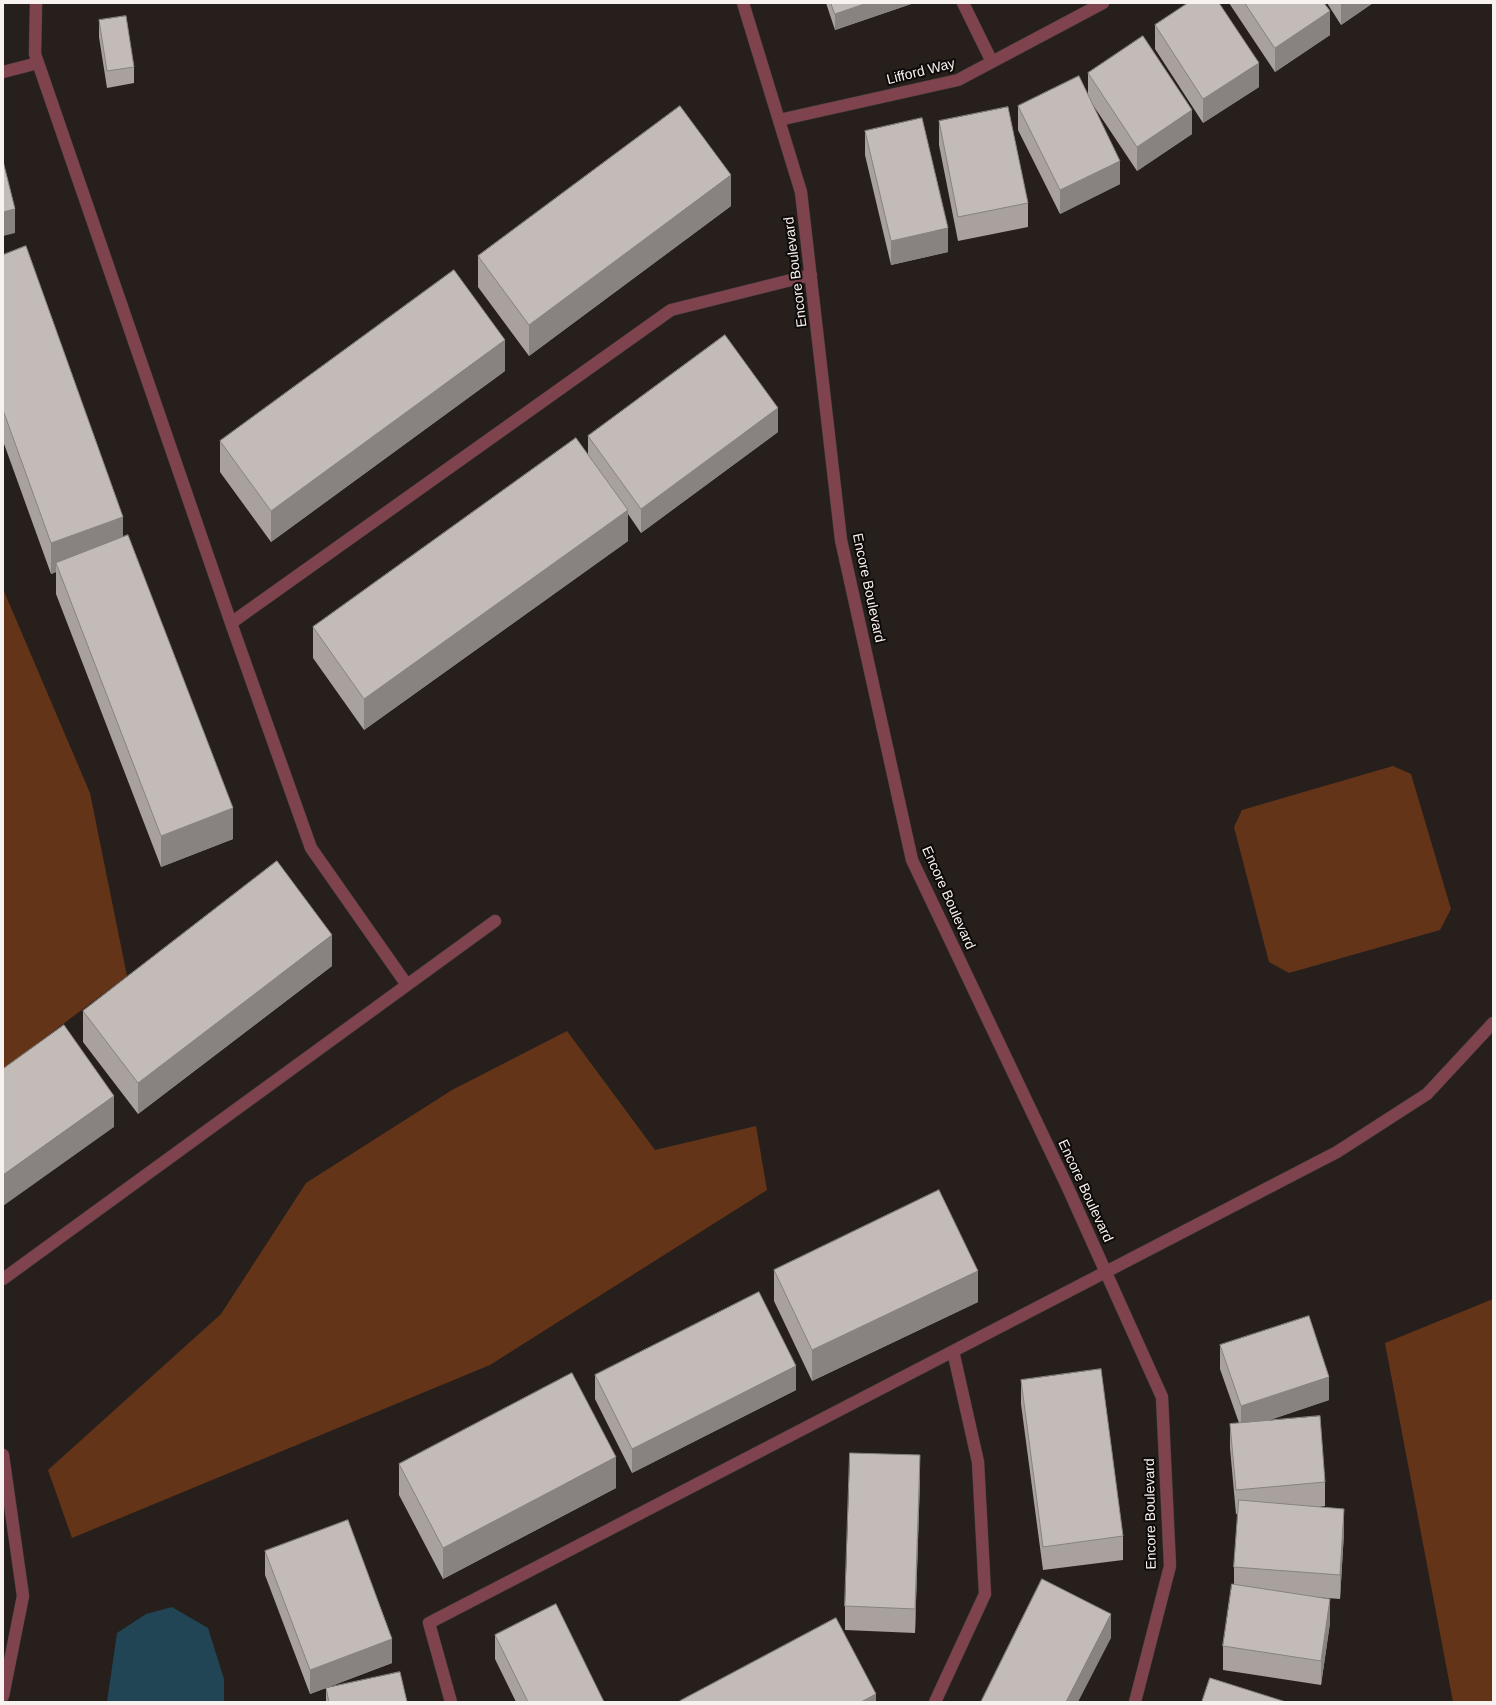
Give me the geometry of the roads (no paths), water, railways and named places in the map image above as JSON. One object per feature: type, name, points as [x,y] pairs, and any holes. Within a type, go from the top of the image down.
[{"type":"street","points":[[36,3],[35,54],[231,622],[311,848],[407,986]]},
{"type":"street","name":"Encore Boulevard","points":[[743,3],[801,192],[841,540],[912,860],[1064,1179],[1162,1397],[1170,1566],[1135,1702]]},
{"type":"street","points":[[963,3],[992,62]]},
{"type":"street","name":"Lifford Way","points":[[779,120],[958,80],[1103,3]]},
{"type":"street","points":[[3,72],[38,63]]},
{"type":"street","points":[[231,622],[671,310],[811,275]]},
{"type":"street","points":[[3,1279],[495,922]]},
{"type":"street","points":[[451,1702],[429,1623],[1337,1152],[1427,1094],[1493,1023]]},
{"type":"street","points":[[936,1702],[985,1594],[978,1462],[953,1351]]},
{"type":"street","points":[[3,1455],[23,1596],[3,1696]]},
{"type":"water","points":[[172,1607],[208,1628],[224,1679],[224,1702],[107,1702],[117,1633],[146,1614]]}]
